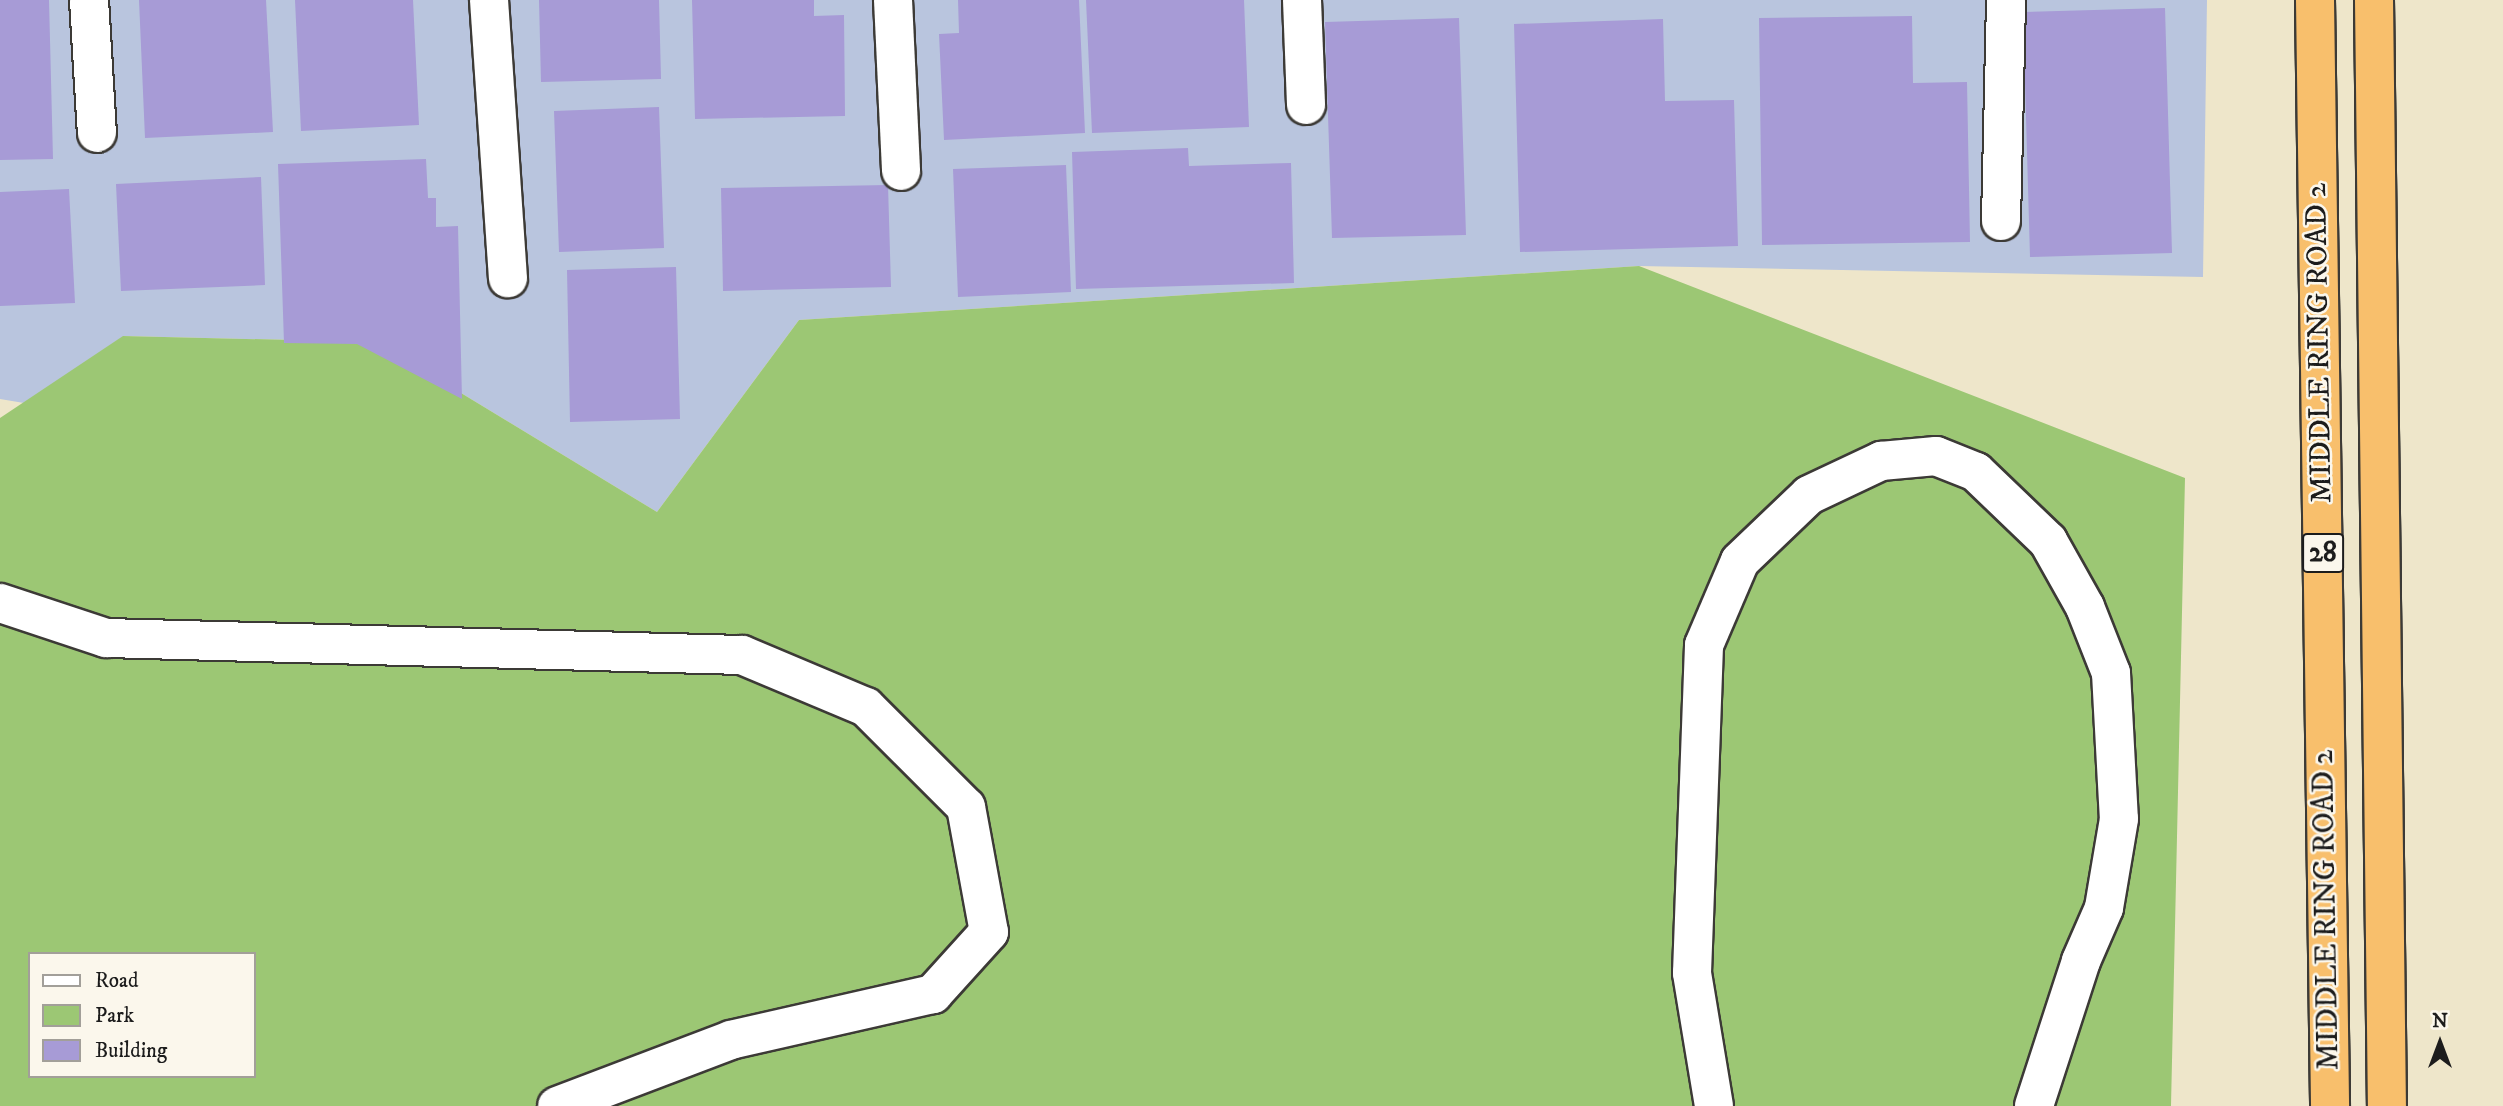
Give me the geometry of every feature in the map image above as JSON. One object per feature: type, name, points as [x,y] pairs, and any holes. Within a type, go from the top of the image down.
[{"type":"highway","name":"MIDDLE RING ROAD 2","points":[[2315,0],[2330,1106]]},
{"type":"highway","name":"MIDDLE RING ROAD 2","points":[[2374,0],[2387,1106]]},
{"type":"lane","points":[[89,0],[97,133]]},
{"type":"lane","points":[[489,0],[508,278]]},
{"type":"lane","points":[[893,0],[901,171]]},
{"type":"lane","points":[[1302,0],[1306,105]]},
{"type":"lane","points":[[2001,221],[2006,0]]},
{"type":"lane","points":[[1714,1106],[1692,973],[1704,645],[1740,561],[1809,495],[1881,461],[1936,456],[1976,472],[2008,497],[2048,541],[2085,607],[2110,673],[2119,819],[2104,908],[2081,961],[2034,1106]]},
{"type":"lane","points":[[0,603],[106,638],[742,655],[866,706],[967,807],[989,932],[933,994],[731,1040],[557,1106]]},
{"type":"shaded area","points":[[0,0],[2207,0],[2203,277],[1639,266],[799,320],[657,512],[377,342],[124,336],[24,403],[0,399]]},
{"type":"green space","points":[[1639,266],[2185,478],[2171,1106],[0,1106],[0,418],[123,336],[377,342],[657,512],[799,320]]},
{"type":"building","points":[[0,0],[49,0],[53,159],[0,160]]},
{"type":"building","points":[[139,0],[266,0],[273,132],[145,138]]},
{"type":"building","points":[[295,0],[413,0],[419,125],[301,131]]},
{"type":"building","points":[[539,0],[659,0],[661,79],[541,82]]},
{"type":"building","points":[[692,0],[814,0],[814,16],[844,15],[845,116],[695,119]]},
{"type":"building","points":[[958,0],[1079,0],[1085,133],[944,140],[939,34],[959,33]]},
{"type":"building","points":[[1086,0],[1244,0],[1249,127],[1092,133]]},
{"type":"building","points":[[2165,8],[2172,253],[2030,257],[2023,12]]},
{"type":"building","points":[[1912,16],[1913,83],[1967,82],[1970,242],[1762,245],[1759,18]]},
{"type":"building","points":[[1459,18],[1466,235],[1332,238],[1325,22]]},
{"type":"building","points":[[1663,19],[1665,101],[1734,100],[1738,246],[1520,252],[1514,24]]},
{"type":"building","points":[[659,107],[664,248],[559,252],[554,111]]},
{"type":"building","points":[[1188,148],[1189,166],[1291,163],[1294,283],[1076,289],[1072,152]]},
{"type":"building","points":[[426,159],[428,198],[436,198],[436,227],[458,226],[462,399],[357,344],[284,343],[278,164]]},
{"type":"building","points":[[1066,165],[1071,292],[958,297],[953,169]]},
{"type":"building","points":[[261,177],[265,285],[121,291],[116,184]]},
{"type":"building","points":[[888,185],[891,287],[723,291],[721,188]]},
{"type":"building","points":[[69,189],[75,303],[0,306],[0,192]]},
{"type":"building","points":[[676,267],[680,419],[570,422],[567,270]]}]
